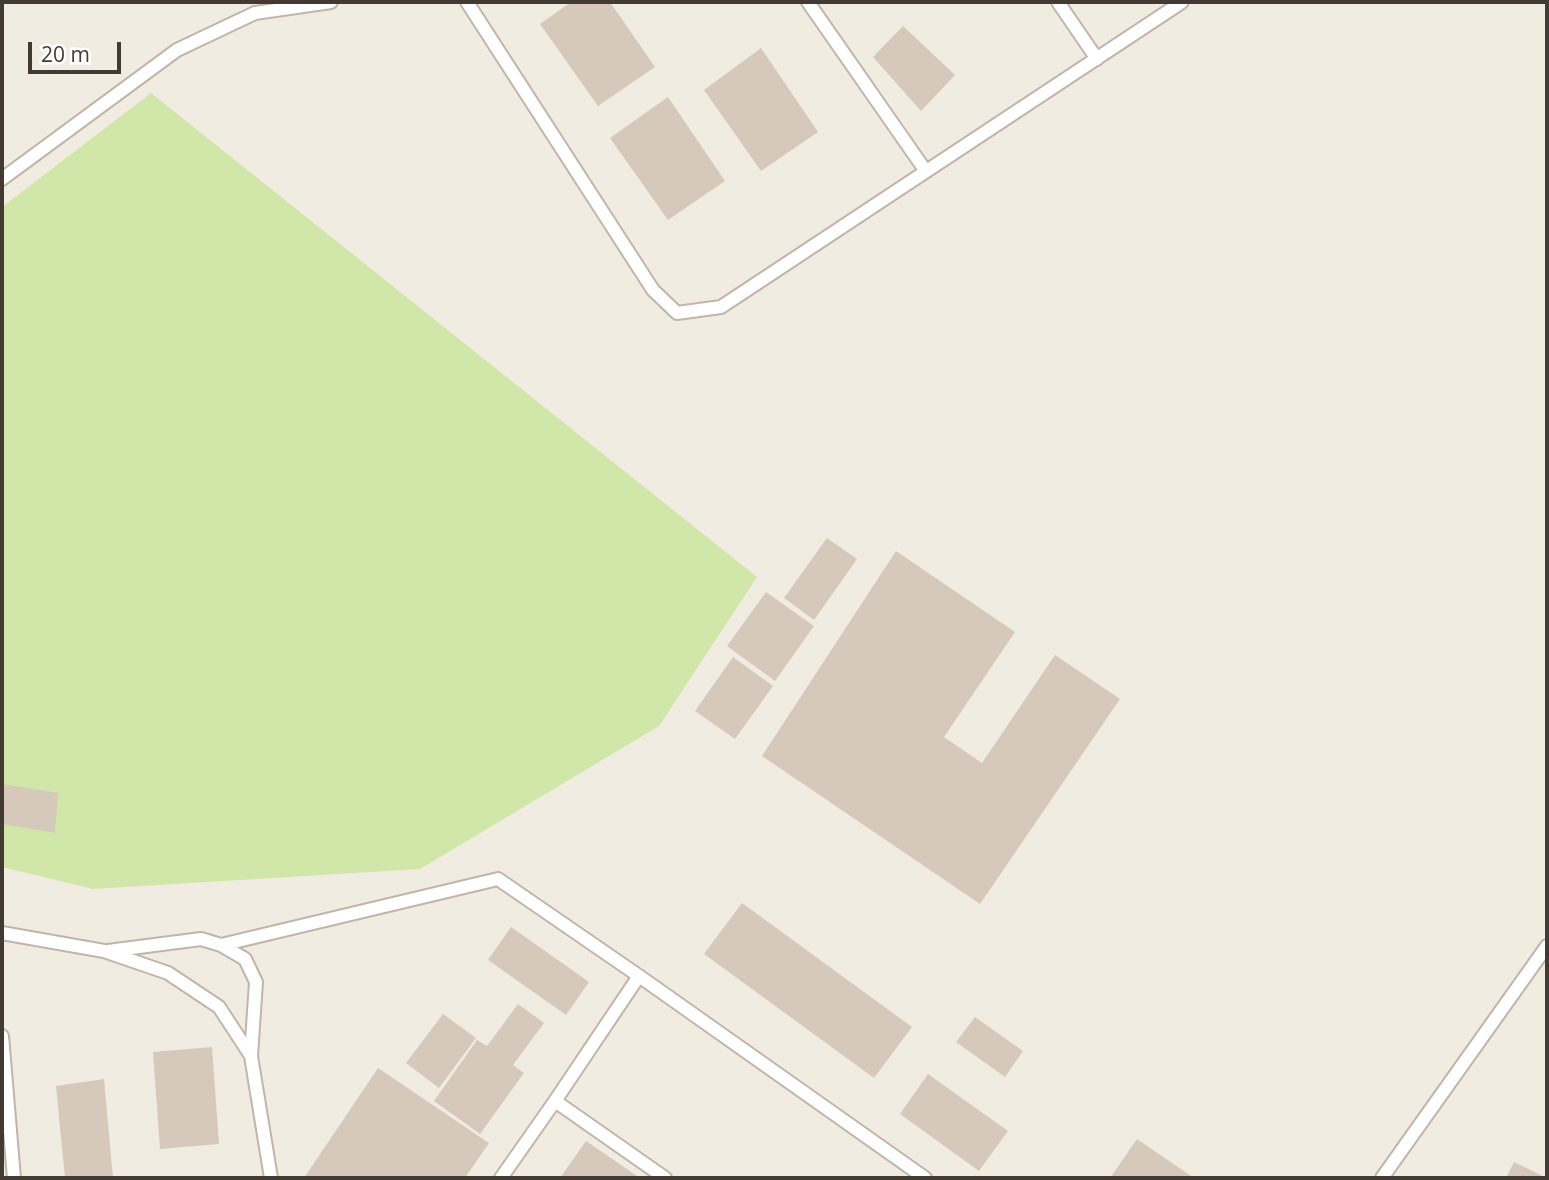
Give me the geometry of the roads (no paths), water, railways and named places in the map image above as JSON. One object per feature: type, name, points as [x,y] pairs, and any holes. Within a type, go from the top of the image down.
[{"type":"lane","points":[[2,179],[177,50],[255,13],[331,2]]},
{"type":"lane","points":[[467,2],[653,290],[677,313],[721,307],[1182,2]]},
{"type":"lane","points":[[808,2],[925,170]]},
{"type":"lane","points":[[1058,2],[1097,59]]},
{"type":"lane","points":[[222,944],[498,879],[925,1178]]},
{"type":"lane","points":[[2,933],[104,951],[168,973],[219,1007],[251,1056]]},
{"type":"lane","points":[[104,951],[201,939],[222,944],[245,959],[256,982],[251,1056],[271,1178]]},
{"type":"lane","points":[[1382,1178],[1547,946]]},
{"type":"lane","points":[[501,1178],[639,976]]},
{"type":"lane","points":[[2,1036],[14,1178]]},
{"type":"lane","points":[[555,1101],[665,1178]]}]
